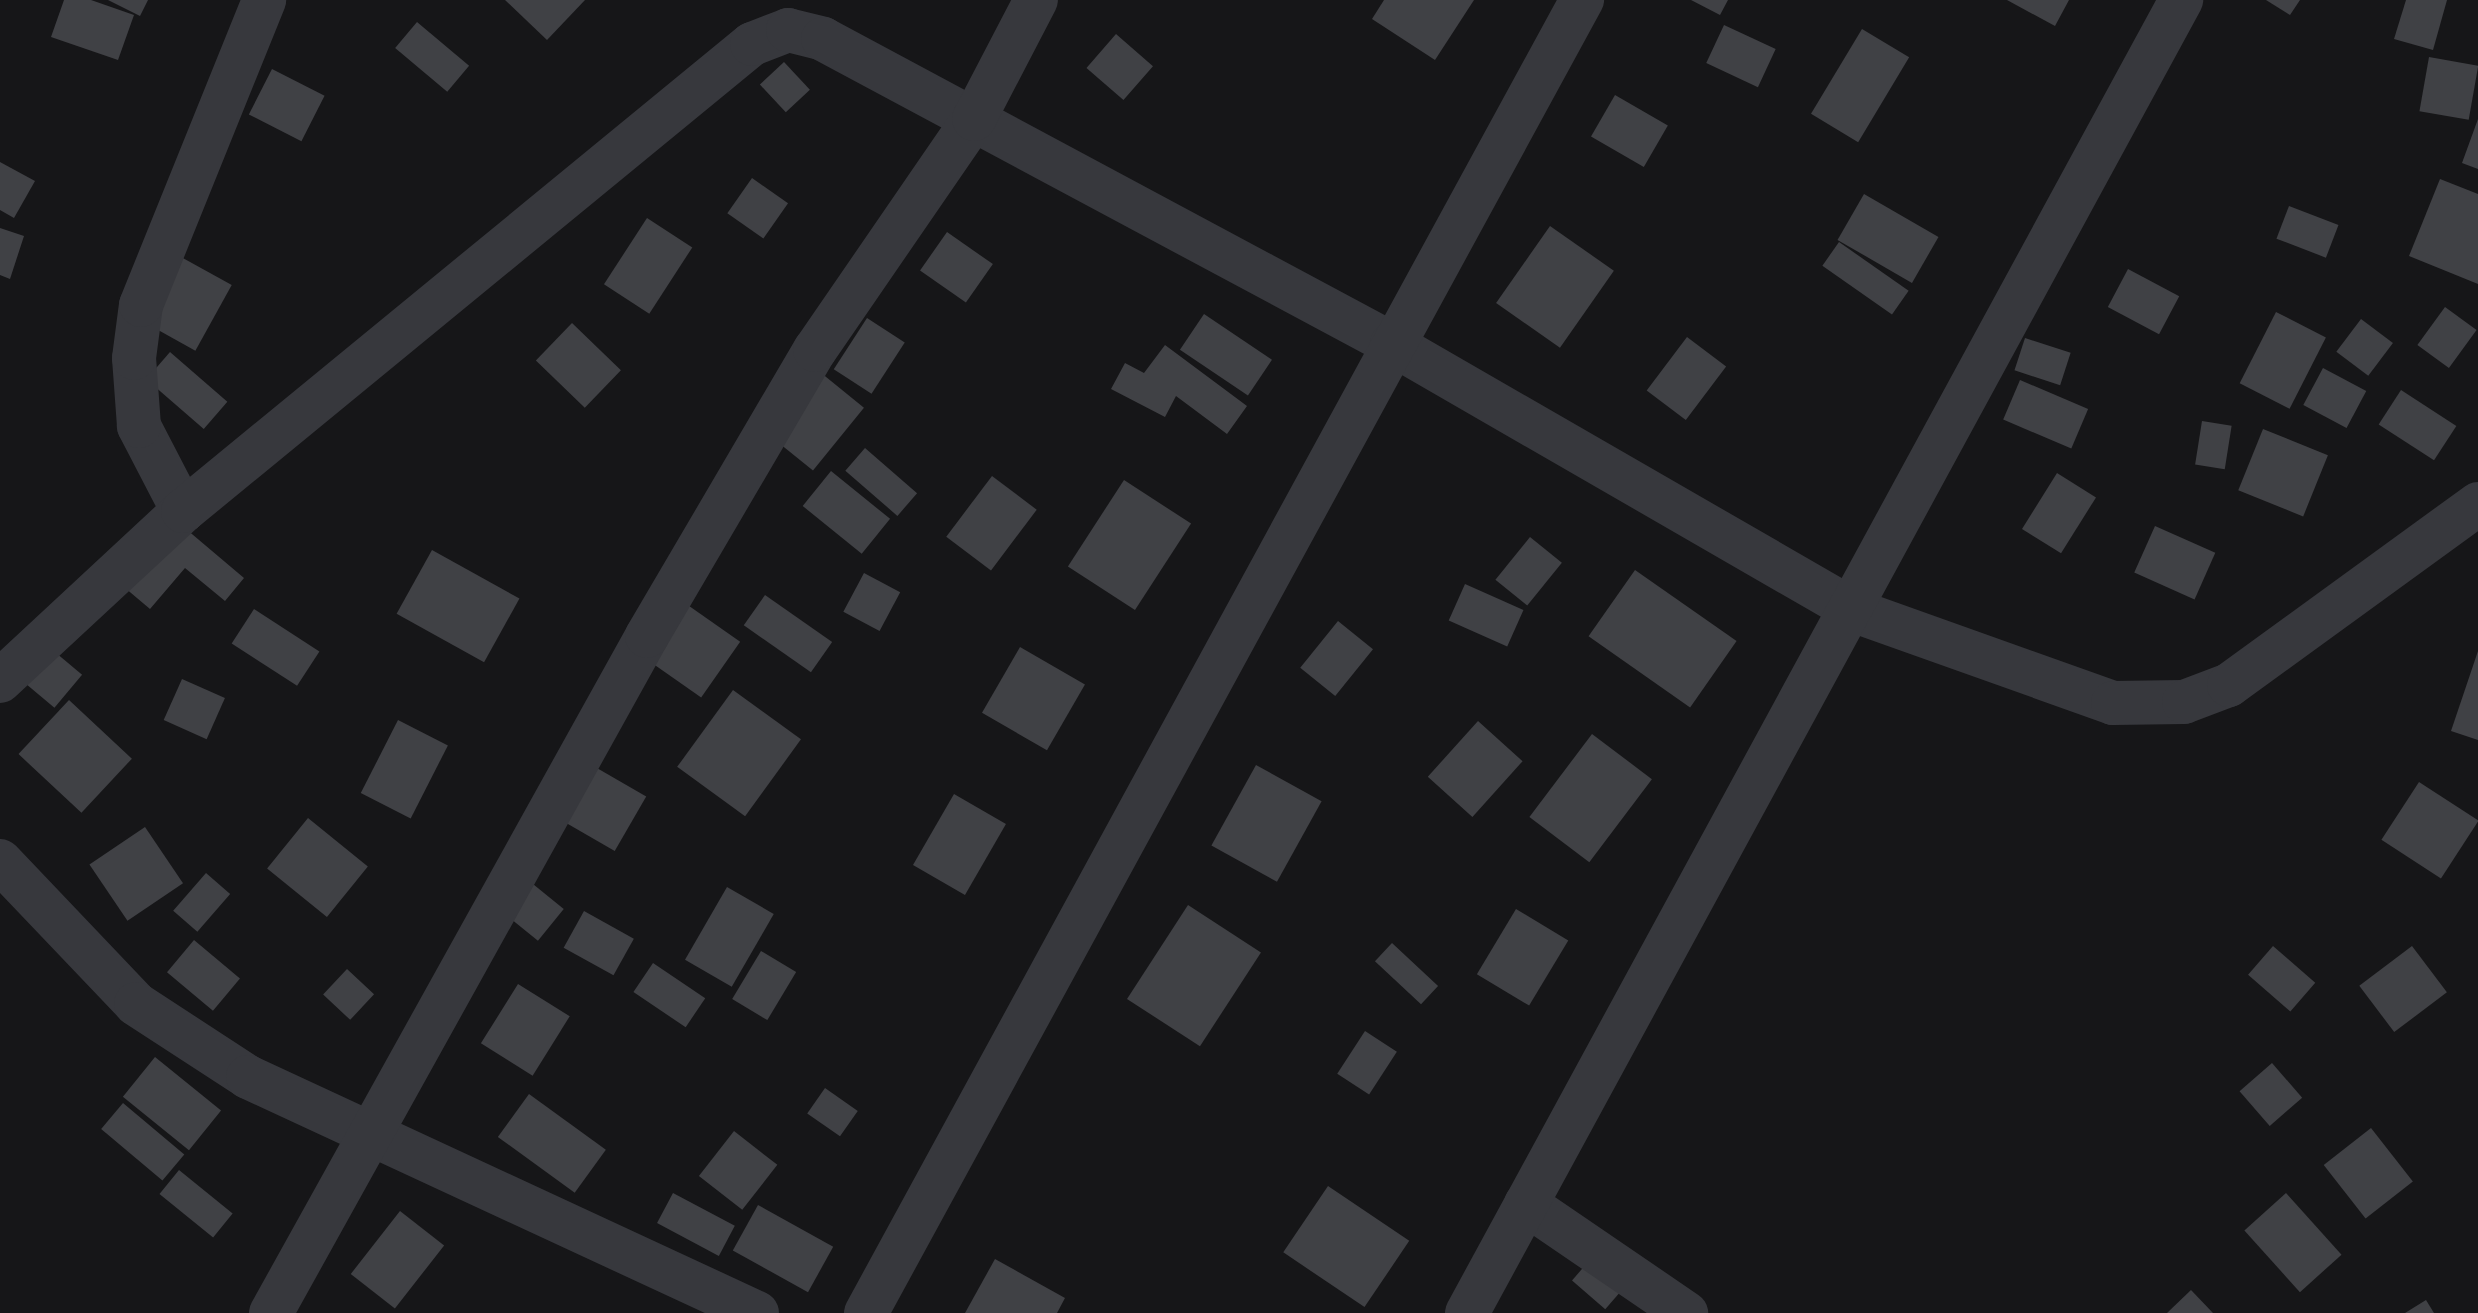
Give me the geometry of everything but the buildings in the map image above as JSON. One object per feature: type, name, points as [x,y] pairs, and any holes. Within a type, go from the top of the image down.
[{"type":"street","points":[[183,511],[139,426],[134,358],[141,305],[264,0]]},
{"type":"street","points":[[271,1313],[815,350],[974,119],[1036,0]]},
{"type":"street","points":[[866,1313],[1582,0]]},
{"type":"street","points":[[1467,1313],[1855,611],[2181,0]]},
{"type":"street","points":[[0,681],[183,511],[752,44],[788,30],[823,39],[1392,344],[1855,611],[2113,703],[2184,702],[2229,685],[2478,504]]},
{"type":"street","points":[[0,861],[136,1004],[248,1077],[375,1131],[757,1313]]},
{"type":"street","points":[[1526,1204],[1686,1313]]}]
